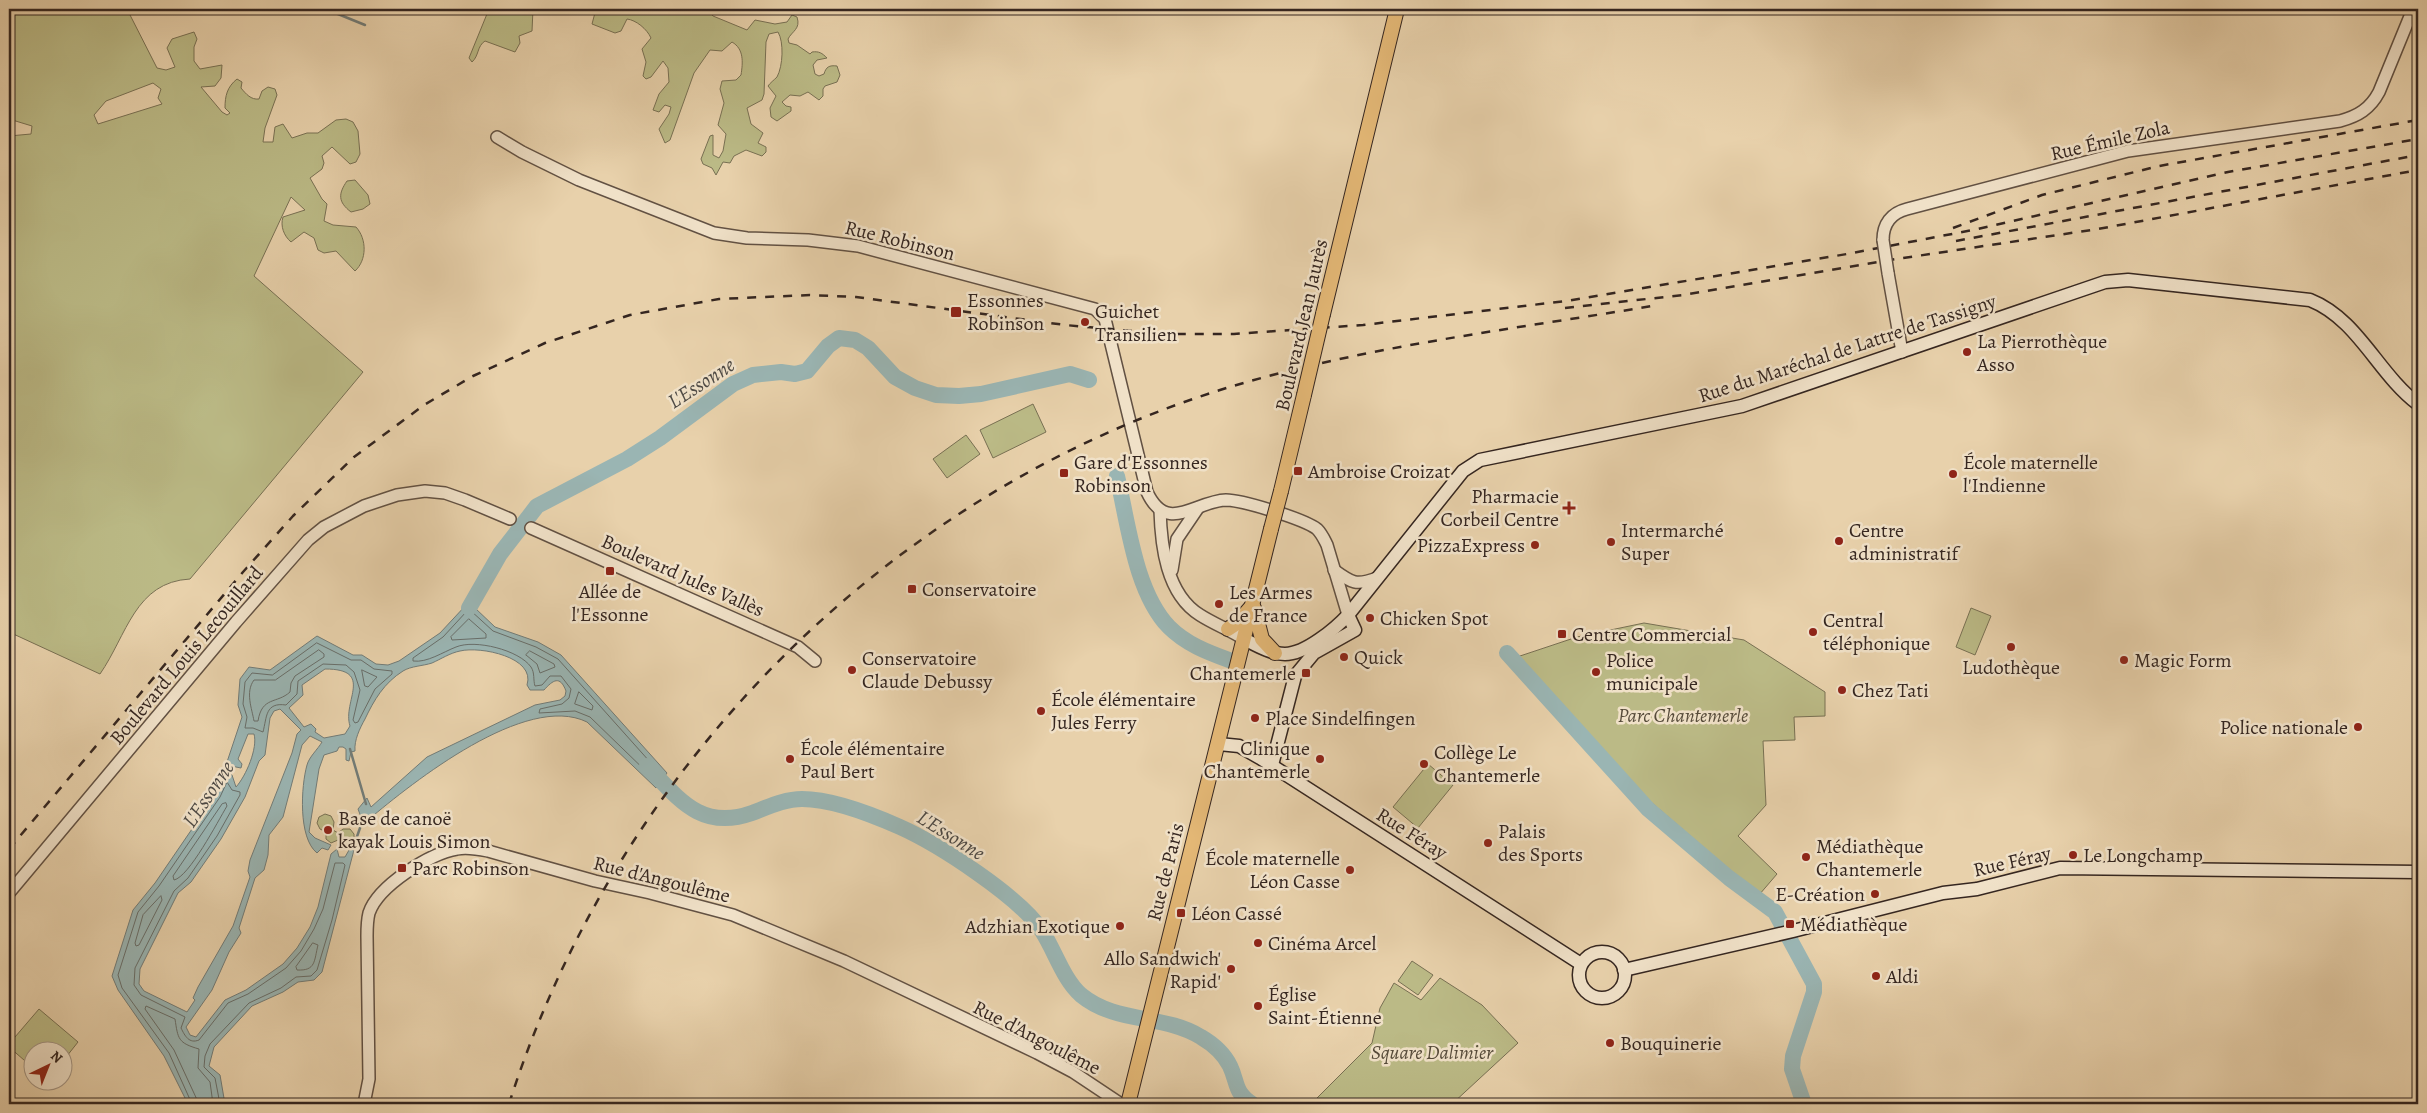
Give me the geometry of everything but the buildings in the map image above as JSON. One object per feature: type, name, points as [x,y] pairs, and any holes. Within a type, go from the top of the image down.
[{"type":"main road","name":"Boulevard Jean Jaurès","points":[[1243,644],[1397,9]]},
{"type":"main road","name":"Rue du Maréchal de Lattre de Tassigny","points":[[1243,644],[1275,653],[1292,653],[1328,633],[1348,616],[1463,471],[1480,460],[1721,411],[1770,397],[2105,282],[2128,280],[2302,298],[2329,309],[2354,333],[2397,386],[2418,404]]},
{"type":"main road","points":[[1228,629],[1237,623],[1253,605]]},
{"type":"main road","points":[[1253,605],[1262,639],[1275,653]]},
{"type":"main road","points":[[1272,766],[1296,676],[1314,653],[1355,630],[1348,616]]},
{"type":"main road","name":"Rue de Paris","points":[[1128,1104],[1243,644]]},
{"type":"main road","points":[[1292,653],[1296,676]]},
{"type":"main road","name":"Rue Féray","points":[[1219,744],[1239,746],[1272,766],[1581,964]]},
{"type":"main road","name":"Rue Féray","points":[[1624,970],[1793,932],[1943,893],[1977,889],[2060,868],[2418,872]]},
{"type":"main road","points":[[1604,952],[1617,958],[1624,970],[1624,979],[1620,989],[1611,996],[1600,998],[1588,995],[1581,986],[1578,975],[1581,964],[1591,955],[1604,952]]},
{"type":"street","name":"Rue Émile Zola","points":[[1902,352],[1883,240],[1885,228],[1890,218],[1907,208],[2128,151],[2340,121],[2357,116],[2371,104],[2380,92],[2413,9]]},
{"type":"street","name":"Rue Robinson","points":[[497,137],[522,152],[579,180],[714,233],[747,238],[808,240],[858,246],[1096,309],[1105,318],[1147,492],[1155,506],[1160,510],[1164,551],[1172,579],[1187,604],[1195,612],[1228,629],[1243,644]]},
{"type":"street","name":"Boulevard Louis Lecouillard","points":[[9,893],[308,540],[331,522],[364,506],[397,495],[425,491],[445,493],[510,519]]},
{"type":"street","points":[[1160,510],[1179,514],[1220,501],[1238,501],[1310,525],[1322,535],[1348,616]]},
{"type":"street","points":[[1172,579],[1173,557],[1177,539],[1198,508]]},
{"type":"street","name":"Boulevard Jules Vallès","points":[[531,528],[798,647],[815,661]]},
{"type":"street","points":[[1334,570],[1350,581],[1357,583],[1377,578]]},
{"type":"street","name":"Rue d'Angoulême","points":[[364,1104],[369,1079],[367,922],[376,900],[406,873],[434,856],[458,849],[488,851],[594,881],[644,891],[723,912],[844,961],[1037,1053],[1073,1072],[1121,1104]]},
{"type":"green space","points":[[9,9],[110,9],[129,13],[157,68],[166,70],[175,67],[167,48],[172,39],[194,32],[197,39],[194,47],[194,61],[200,69],[222,65],[221,78],[215,86],[201,87],[222,112],[227,115],[230,113],[225,108],[226,96],[231,85],[237,79],[242,82],[241,88],[254,99],[259,99],[262,91],[268,87],[275,89],[277,95],[265,128],[263,142],[273,142],[275,127],[283,124],[292,138],[307,133],[318,133],[336,120],[346,119],[353,122],[358,131],[360,154],[356,162],[350,164],[332,147],[322,156],[324,163],[322,169],[310,178],[327,204],[324,221],[333,225],[356,227],[360,232],[364,249],[359,266],[355,271],[336,251],[324,253],[318,250],[314,238],[304,232],[291,242],[289,240],[282,227],[283,217],[305,210],[291,197],[254,276],[363,372],[190,579],[171,582],[144,600],[134,613],[100,674],[9,632],[9,136],[31,134],[32,126],[9,119]],"holes":[[[153,83],[161,89],[158,98],[162,104],[98,124],[94,115],[106,101]]]},
{"type":"green space","points":[[489,9],[533,9],[532,31],[519,36],[520,43],[515,52],[485,41],[472,62],[469,58]]},
{"type":"green space","points":[[596,9],[707,9],[713,16],[747,30],[755,20],[775,24],[787,22],[792,15],[797,17],[798,24],[788,39],[789,43],[797,45],[810,54],[812,52],[819,52],[827,58],[817,60],[813,65],[815,74],[819,76],[824,74],[828,67],[837,66],[840,75],[837,82],[825,86],[823,96],[819,100],[808,92],[800,96],[790,95],[782,102],[786,106],[791,107],[791,111],[777,121],[771,117],[770,108],[776,96],[768,86],[777,77],[779,72],[782,61],[782,48],[778,32],[769,34],[766,42],[764,94],[762,100],[747,108],[751,124],[763,133],[758,143],[766,147],[766,152],[762,156],[746,150],[734,156],[730,163],[723,162],[716,175],[712,168],[703,164],[701,159],[710,136],[713,135],[713,155],[719,158],[723,151],[726,134],[718,125],[724,103],[720,89],[722,81],[736,80],[741,75],[742,61],[739,48],[732,42],[722,51],[710,50],[694,73],[670,140],[665,143],[659,129],[669,114],[671,107],[665,105],[659,112],[653,110],[659,94],[669,82],[668,68],[663,61],[651,77],[646,79],[643,76],[646,62],[642,49],[651,38],[644,28],[627,19],[621,31],[615,33],[592,24]]},
{"type":"green space","points":[[355,180],[368,195],[370,204],[363,209],[351,212],[344,205],[341,194],[347,181]]},
{"type":"green space","points":[[1033,404],[1046,432],[993,458],[980,430]]},
{"type":"green space","points":[[966,435],[980,454],[947,478],[933,459]]},
{"type":"green space","points":[[1971,608],[1991,616],[1975,655],[1956,647]]},
{"type":"green space","name":"Parc Chantemerle","points":[[1644,623],[1744,640],[1825,692],[1825,716],[1794,717],[1795,740],[1763,741],[1766,805],[1738,836],[1777,874],[1759,895],[1638,791],[1517,657],[1577,637]]},
{"type":"green space","points":[[1428,764],[1453,785],[1418,828],[1393,807]]},
{"type":"green space","name":"Base de canoë kayak Louis Simon","points":[[325,814],[331,816],[334,822],[333,830],[338,833],[343,829],[350,829],[354,834],[354,841],[349,845],[342,845],[338,840],[331,843],[326,839],[326,832],[320,829],[317,823],[319,817]]},
{"type":"green space","points":[[1412,961],[1433,975],[1418,995],[1398,981]]},
{"type":"green space","name":"Square Dalimier","points":[[1440,978],[1482,1005],[1518,1043],[1452,1104],[1311,1104],[1372,1043],[1380,1008],[1394,983],[1421,1000]]},
{"type":"green space","points":[[39,1009],[78,1042],[72,1050],[72,1040],[22,1040],[22,1058],[9,1047],[9,1044]]},
{"type":"water","points":[[480,590],[475,608],[495,627],[538,642],[561,655],[667,773],[656,788],[587,722],[562,716],[533,719],[503,730],[441,764],[368,820],[361,817],[358,809],[367,798],[371,807],[427,757],[535,705],[560,700],[565,696],[566,691],[559,681],[553,682],[544,690],[530,690],[527,685],[528,675],[523,667],[504,656],[480,650],[456,652],[432,663],[403,671],[385,686],[368,712],[359,730],[355,751],[351,752],[349,761],[346,760],[346,749],[343,747],[339,747],[337,751],[324,755],[319,769],[309,832],[315,838],[331,845],[328,850],[322,848],[317,853],[311,846],[304,824],[303,786],[307,765],[322,742],[310,736],[302,745],[283,817],[269,835],[268,855],[264,870],[255,878],[239,928],[241,933],[229,952],[212,990],[186,1027],[190,1035],[196,1037],[225,1000],[246,990],[283,964],[297,948],[310,927],[318,907],[331,854],[337,849],[339,857],[345,857],[352,845],[355,846],[322,972],[314,980],[298,982],[283,992],[252,1006],[214,1047],[209,1066],[220,1075],[225,1104],[188,1104],[164,1056],[118,990],[112,976],[133,910],[155,883],[216,794],[224,771],[232,775],[236,787],[247,769],[253,754],[254,734],[248,734],[238,759],[242,764],[241,768],[226,765],[242,717],[238,705],[240,679],[249,667],[270,670],[317,636],[353,655],[362,655],[376,664],[388,665],[399,661],[440,633]],"holes":[[[325,669],[340,670],[349,674],[353,680],[353,688],[349,716],[350,726],[345,734],[324,738],[315,732],[316,729],[311,724],[304,727],[289,708],[303,695],[302,685]],[[280,709],[301,730],[297,734],[292,753],[250,860],[248,871],[250,877],[233,926],[198,987],[193,998],[195,1000],[187,1012],[144,991],[139,984],[140,969],[178,893],[191,882],[221,839],[245,797],[259,761],[265,755],[270,718],[274,711]]]},
{"type":"waterway","points":[[284,9],[333,12],[365,25]]},
{"type":"waterway","name":"L'Essonne","points":[[469,608],[500,554],[537,506],[627,459],[660,438],[733,384],[753,375],[781,372],[795,374],[807,371],[828,346],[839,338],[855,340],[868,348],[895,377],[915,388],[936,395],[959,396],[981,394],[1070,374],[1089,380]]},
{"type":"waterway","name":"L'Essonne","points":[[1117,476],[1134,556],[1148,595],[1157,612],[1169,627],[1182,638],[1205,651],[1229,660]]},
{"type":"waterway","points":[[1507,653],[1648,809],[1729,878],[1775,912],[1814,984],[1814,992],[1793,1056],[1792,1069],[1804,1104]]},
{"type":"waterway","points":[[350,749],[366,804]]},
{"type":"waterway","name":"L'Essonne","points":[[647,766],[681,800],[692,809],[705,815],[719,818],[734,818],[789,800],[813,800],[865,813],[916,835],[956,858],[997,888],[1031,917],[1047,939],[1069,981],[1081,995],[1109,1011],[1172,1025],[1187,1030],[1205,1040],[1225,1057],[1233,1072],[1239,1091],[1252,1104]]},
{"type":"waterway","name":"L'Essonne","points":[[353,848],[360,828]]},
{"type":"railway","points":[[1953,228],[2042,195],[2159,166],[2418,120]]},
{"type":"railway","points":[[9,849],[243,572],[293,516],[354,457],[424,405],[473,376],[545,343],[630,315],[719,299],[810,295],[856,297],[1065,325],[1166,334],[1234,334],[1363,325],[1566,301],[1847,254],[1978,229],[2228,172],[2418,139]]},
{"type":"railway","points":[[1956,241],[2418,155]]},
{"type":"railway","points":[[1565,308],[1683,295],[1890,260],[2098,229],[2418,170]]},
{"type":"railway","points":[[509,1104],[556,982],[618,866],[692,759],[778,662],[875,574],[982,499],[1097,437],[1220,390],[1272,375],[1326,362],[1434,341],[1652,306]]},
{"type":"place","name":"Essonnes Robinson","points":[[956,312]]},
{"type":"place","name":"Guichet Transilien","points":[[1085,322]]},
{"type":"place","name":"La Pierrothèque Asso","points":[[1967,352]]},
{"type":"place","name":"Ambroise Croizat","points":[[1298,471]]},
{"type":"place","name":"Gare d'Essonnes Robinson","points":[[1064,473]]},
{"type":"place","name":"École maternelle l'Indienne","points":[[1953,474]]},
{"type":"place","name":"Pharmacie Corbeil Centre","points":[[1569,508]]},
{"type":"place","name":"Centre administratif","points":[[1839,541]]},
{"type":"place","name":"Intermarché Super","points":[[1611,542]]},
{"type":"place","name":"PizzaExpress","points":[[1535,545]]},
{"type":"place","name":"Allée de l'Essonne","points":[[610,571]]},
{"type":"place","name":"Conservatoire","points":[[912,589]]},
{"type":"place","name":"Les Armes de France","points":[[1219,604]]},
{"type":"place","name":"Chicken Spot","points":[[1370,618]]},
{"type":"place","name":"Central téléphonique","points":[[1813,632]]},
{"type":"place","name":"Centre Commercial","points":[[1562,634]]},
{"type":"place","name":"Ludothèque","points":[[2011,647]]},
{"type":"place","name":"Quick","points":[[1344,657]]},
{"type":"place","name":"Magic Form","points":[[2124,660]]},
{"type":"place","name":"Conservatoire Claude Debussy","points":[[852,670]]},
{"type":"place","name":"Police municipale","points":[[1596,672]]},
{"type":"place","name":"Chantemerle","points":[[1306,673]]},
{"type":"place","name":"Chez Tati","points":[[1842,690]]},
{"type":"place","name":"École élémentaire Jules Ferry","points":[[1041,711]]},
{"type":"place","name":"Place Sindelfingen","points":[[1255,718]]},
{"type":"place","name":"Police nationale","points":[[2358,727]]},
{"type":"place","name":"École élémentaire Paul Bert","points":[[790,759]]},
{"type":"place","name":"Clinique Chantemerle","points":[[1320,759]]},
{"type":"place","name":"Collège Le Chantemerle","points":[[1424,764]]},
{"type":"place","name":"Base de canoë kayak Louis Simon","points":[[328,830]]},
{"type":"place","name":"Palais des Sports","points":[[1488,843]]},
{"type":"place","name":"Le Longchamp","points":[[2073,855]]},
{"type":"place","name":"Médiathèque Chantemerle","points":[[1806,857]]},
{"type":"place","name":"Parc Robinson","points":[[402,868]]},
{"type":"place","name":"École maternelle Léon Casse","points":[[1350,870]]},
{"type":"place","name":"E-Création","points":[[1875,894]]},
{"type":"place","name":"Léon Cassé","points":[[1181,913]]},
{"type":"place","name":"Médiathèque","points":[[1790,924]]},
{"type":"place","name":"Adzhian Exotique","points":[[1120,926]]},
{"type":"place","name":"Cinéma Arcel","points":[[1258,943]]},
{"type":"place","name":"Allo Sandwich' Rapid'","points":[[1231,969]]},
{"type":"place","name":"Aldi","points":[[1876,976]]},
{"type":"place","name":"Église Saint-Étienne","points":[[1258,1006]]},
{"type":"place","name":"Bouquinerie","points":[[1610,1043]]}]
